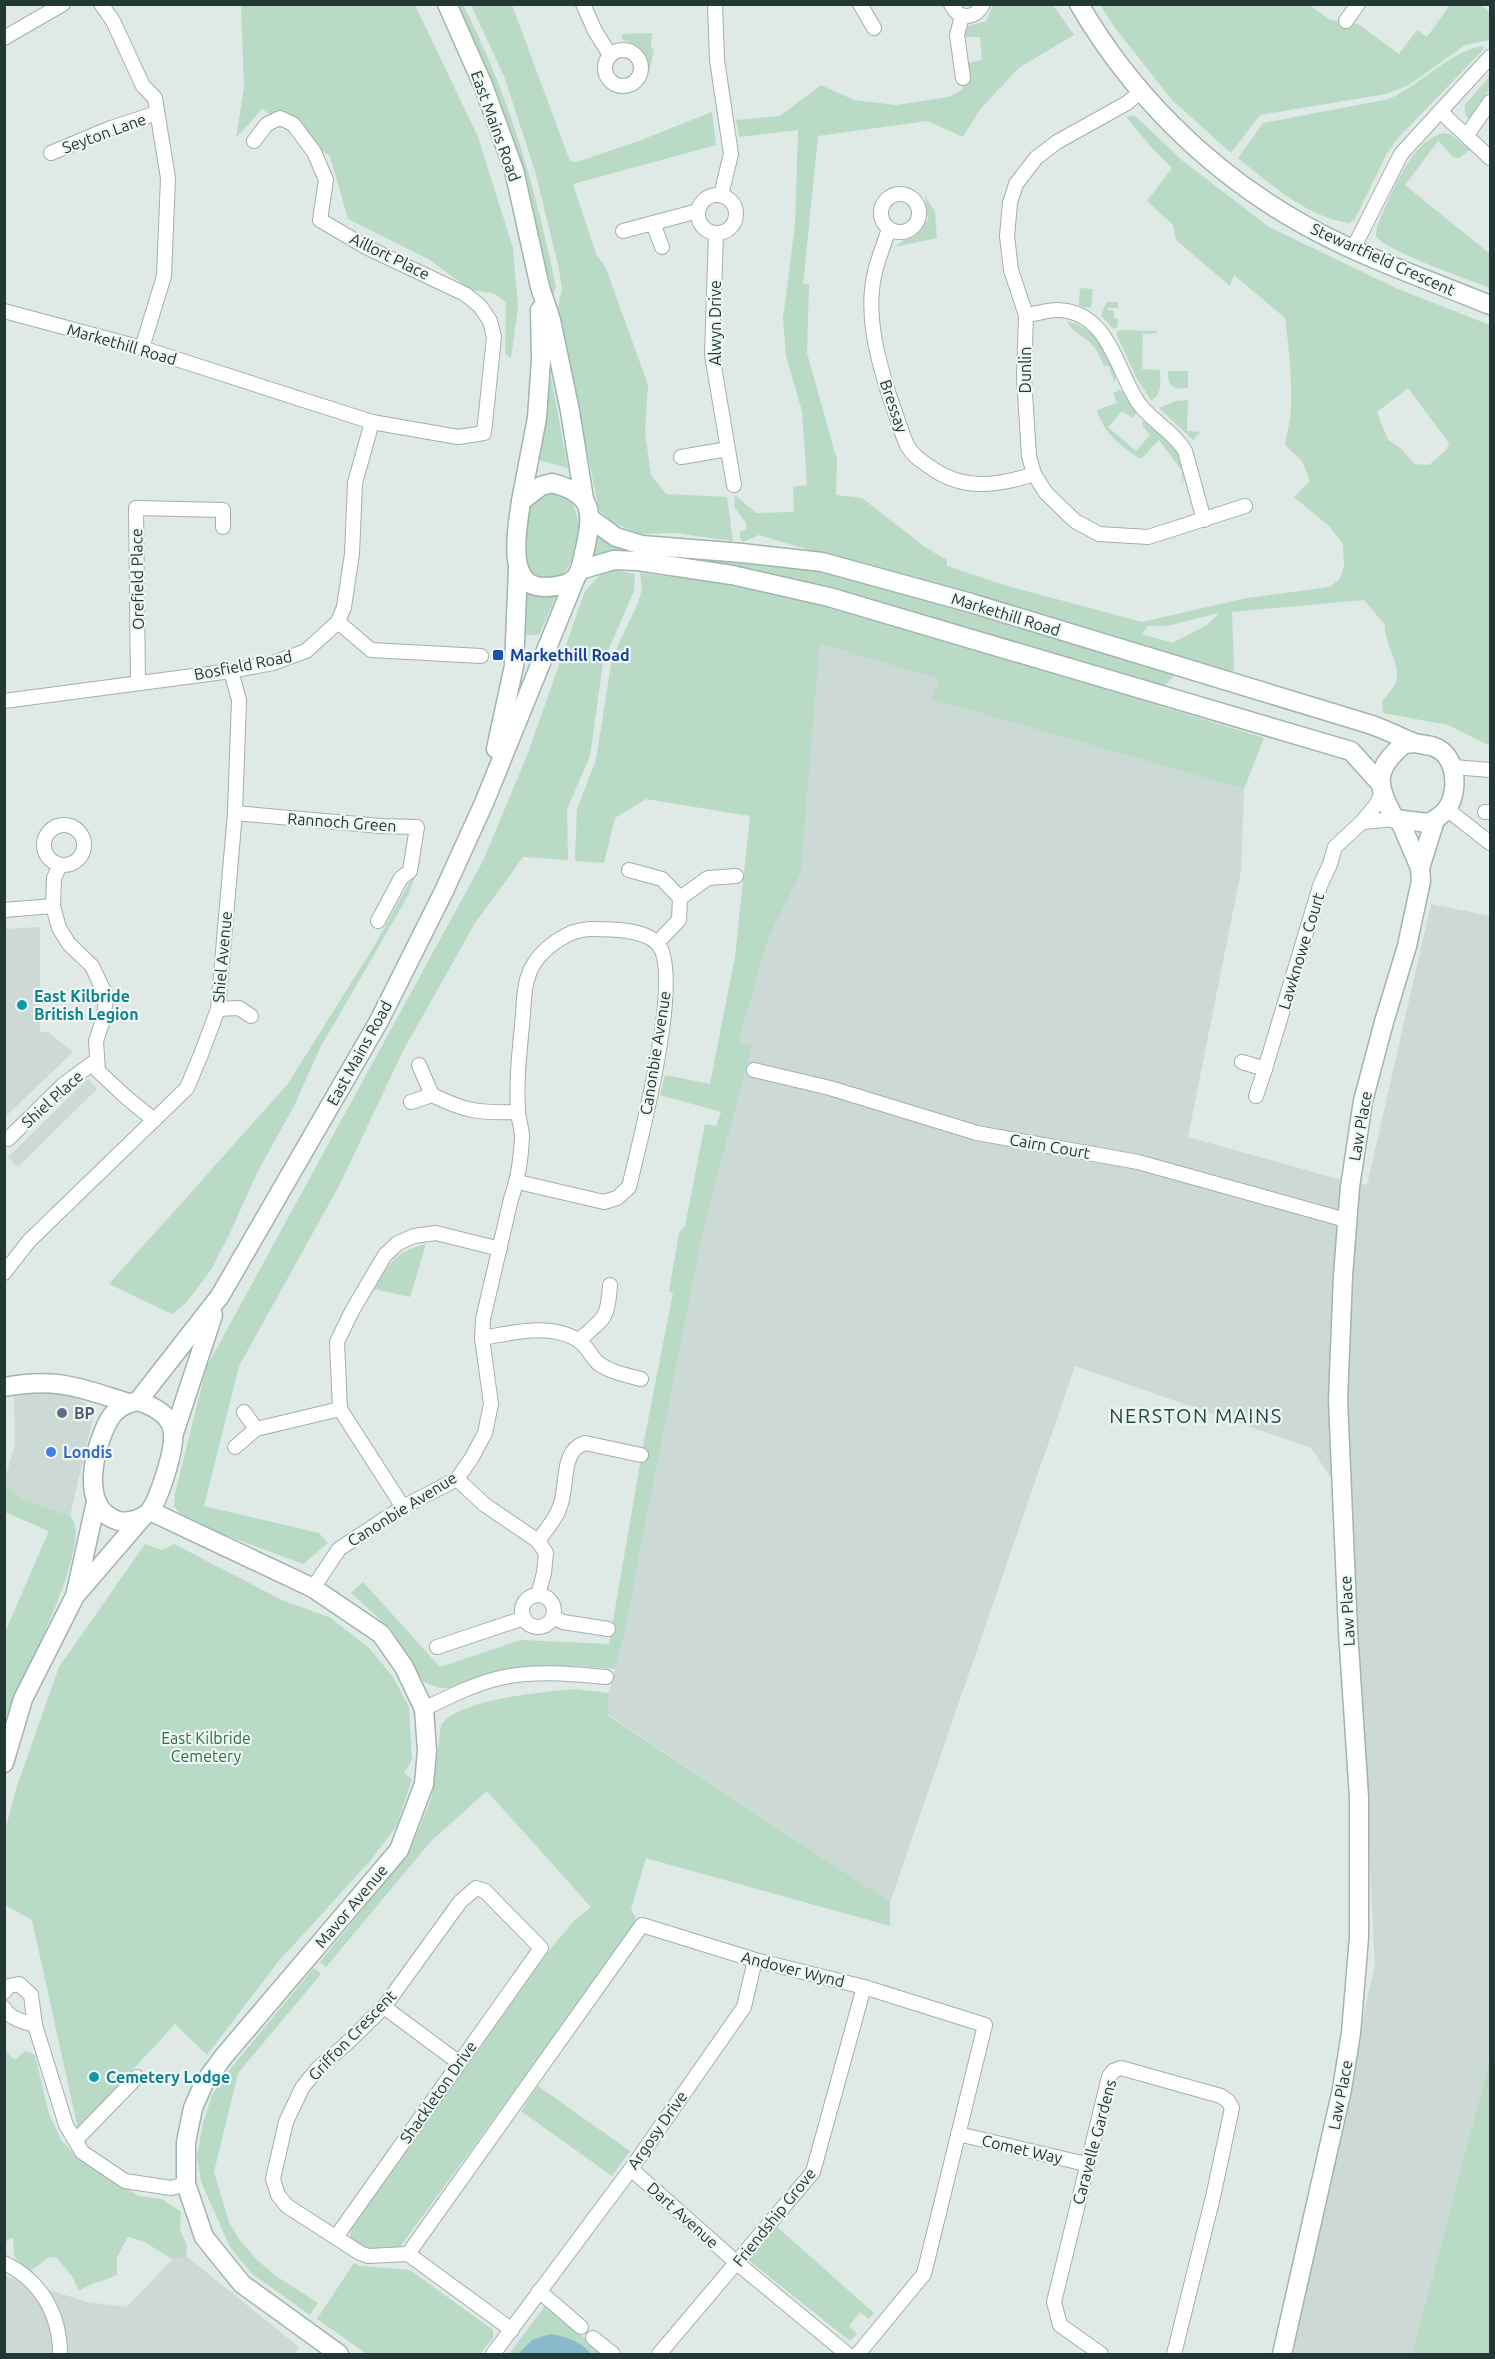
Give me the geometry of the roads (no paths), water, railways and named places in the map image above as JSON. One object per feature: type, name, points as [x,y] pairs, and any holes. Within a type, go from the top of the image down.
[{"type":"street","points":[[4,38],[63,4]]},
{"type":"street","points":[[101,4],[113,21],[143,86],[154,98],[168,178],[164,276],[142,348]]},
{"type":"street","name":"East Mains Road","points":[[447,4],[483,85],[514,170],[570,411],[584,499]]},
{"type":"street","points":[[582,4],[610,55]]},
{"type":"street","points":[[715,4],[717,60],[731,154],[721,195]]},
{"type":"street","points":[[860,4],[874,28]]},
{"type":"street","points":[[951,4],[962,16],[971,17],[979,12],[983,4]]},
{"type":"street","name":"Stewartfield Crescent","points":[[1079,4],[1093,29],[1140,92],[1170,123],[1244,186],[1293,219],[1353,249],[1491,305]]},
{"type":"street","points":[[1346,21],[1358,4]]},
{"type":"street","points":[[962,16],[957,35],[963,78]]},
{"type":"street","points":[[1353,249],[1401,154],[1491,57]]},
{"type":"street","name":"Dunlin","points":[[1140,92],[1127,103],[1057,142],[1036,158],[1016,184],[1010,203],[1007,236],[1011,270],[1026,315],[1025,399],[1029,456],[1034,474],[1060,509],[1099,534],[1148,537],[1245,506]]},
{"type":"street","points":[[1467,135],[1491,102]]},
{"type":"street","points":[[1441,112],[1491,158]]},
{"type":"street","name":"Seyton Lane","points":[[51,153],[111,128],[157,113]]},
{"type":"street","name":"Aillort Place","points":[[254,141],[267,124],[279,118],[293,124],[314,152],[326,180],[320,220],[366,247],[465,294],[480,306],[490,321],[494,337],[484,433]]},
{"type":"street","points":[[623,231],[698,211],[706,198],[721,195],[734,207],[736,216],[732,225],[725,231],[716,233],[702,226],[698,211]]},
{"type":"street","points":[[653,223],[662,247]]},
{"type":"street","name":"Bressay","points":[[889,229],[875,269],[872,316],[882,372],[908,446],[920,461],[935,471],[962,483],[984,485],[1034,474]]},
{"type":"street","name":"Alwyn Drive","points":[[716,233],[712,355],[734,485]]},
{"type":"street","name":"East Mains Road","points":[[521,501],[537,418],[541,360],[540,287]]},
{"type":"street","points":[[1026,315],[1058,310],[1075,313],[1088,319],[1113,350],[1134,396],[1143,408],[1180,442],[1185,451],[1204,520]]},
{"type":"street","name":"Markethill Road","points":[[4,311],[142,348],[372,422],[458,437],[484,433]]},
{"type":"street","points":[[372,422],[355,483],[348,585],[338,622],[371,650],[481,656]]},
{"type":"street","points":[[681,457],[728,449]]},
{"type":"street","points":[[552,483],[568,487],[584,499],[591,519],[577,574],[559,587],[539,587],[526,582],[518,569],[516,543],[521,501],[532,491],[552,483]]},
{"type":"street","name":"Orefield Place","points":[[138,682],[136,508],[223,510],[223,527]]},
{"type":"street","name":"Markethill Road","points":[[591,519],[616,537],[642,545],[738,552],[822,562],[972,603],[1290,700],[1385,729],[1415,743]]},
{"type":"street","name":"Markethill Road","points":[[577,574],[614,560],[638,561],[732,575],[829,597],[1351,752],[1381,788]]},
{"type":"street","name":"East Mains Road","points":[[484,803],[514,666],[518,569]]},
{"type":"street","name":"East Mains Road","points":[[134,1402],[220,1296],[379,1021],[444,891],[484,803],[577,574]]},
{"type":"street","name":"Bosfield Road","points":[[4,701],[231,671],[273,663],[306,651],[338,622]]},
{"type":"street","name":"Shiel Avenue","points":[[4,1273],[29,1241],[187,1088],[218,1009],[235,813],[239,700],[231,671]]},
{"type":"street","points":[[1282,730],[1290,700]]},
{"type":"street","points":[[1362,822],[1397,820],[1422,824],[1441,815],[1453,797],[1455,784],[1453,767],[1448,757],[1436,747],[1415,743],[1404,744],[1383,766],[1381,788],[1397,820]]},
{"type":"street","points":[[1453,767],[1491,771]]},
{"type":"street","name":"Lawknowe Court","points":[[1256,1096],[1320,886],[1335,847],[1362,822],[1376,805],[1381,788]]},
{"type":"street","name":"Rannoch Green","points":[[235,813],[417,827],[410,871],[401,878],[378,921]]},
{"type":"street","points":[[1441,815],[1491,843]]},
{"type":"street","name":"Law Place","points":[[1420,868],[1441,815]]},
{"type":"street","name":"Law Place","points":[[1282,2355],[1342,2089],[1351,2033],[1359,1936],[1359,1797],[1348,1631],[1338,1400],[1346,1220],[1363,1101],[1416,911],[1421,881],[1420,868],[1397,820]]},
{"type":"street","name":"Shiel Place","points":[[60,865],[54,878],[53,906],[59,928],[69,944],[92,966],[106,996],[104,1017],[96,1041],[98,1071],[154,1120]]},
{"type":"street","points":[[629,870],[662,879],[680,898],[680,920],[657,943]]},
{"type":"street","points":[[680,898],[708,878],[736,876]]},
{"type":"street","points":[[4,910],[53,906]]},
{"type":"street","name":"Canonbie Avenue","points":[[313,1588],[339,1549],[403,1507],[457,1479],[485,1433],[491,1404],[482,1338],[483,1319],[511,1199],[518,1182],[522,1137],[518,1112],[518,1075],[525,989],[530,972],[536,960],[553,944],[572,933],[589,929],[642,934],[657,943],[666,960],[666,989],[654,1075],[629,1187],[617,1198],[604,1202],[518,1182]]},
{"type":"street","points":[[218,1009],[239,1008],[251,1016]]},
{"type":"street","name":"Shiel Place","points":[[8,1139],[63,1085],[98,1060]]},
{"type":"street","points":[[1242,1062],[1265,1069]]},
{"type":"street","points":[[419,1065],[432,1095],[459,1108],[484,1113],[518,1112]]},
{"type":"street","name":"Cairn Court","points":[[754,1070],[830,1088],[977,1133],[1138,1162],[1346,1220]]},
{"type":"street","points":[[411,1102],[432,1095]]},
{"type":"street","points":[[403,1507],[340,1409],[337,1342],[352,1311],[385,1255],[398,1243],[414,1236],[436,1233],[500,1249]]},
{"type":"street","points":[[579,1340],[606,1317],[610,1285]]},
{"type":"street","name":"East Mains Road","points":[[174,1432],[220,1296]]},
{"type":"street","points":[[482,1338],[531,1330],[558,1333],[579,1340],[597,1362],[609,1369],[640,1379]]},
{"type":"street","points":[[4,1387],[27,1383],[58,1382],[85,1388],[155,1407],[167,1418],[174,1432],[167,1469],[146,1514],[75,1596],[23,1699],[4,1762]]},
{"type":"street","points":[[134,1402],[118,1410],[109,1420],[99,1446],[91,1485],[96,1502],[108,1515],[120,1521],[146,1514]]},
{"type":"street","points":[[235,1447],[256,1429],[340,1409]]},
{"type":"street","points":[[244,1412],[256,1429]]},
{"type":"street","points":[[538,1541],[560,1509],[570,1453],[577,1445],[585,1443],[640,1455]]},
{"type":"street","points":[[457,1479],[484,1505],[538,1541],[546,1553],[538,1595]]},
{"type":"street","points":[[75,1596],[96,1502]]},
{"type":"street","name":"Mavor Avenue","points":[[146,1514],[313,1588],[381,1634],[404,1667],[424,1709],[427,1751],[424,1784],[399,1850],[224,2056],[204,2083],[193,2108],[186,2142],[186,2184],[204,2237],[242,2284],[339,2355]]},
{"type":"street","points":[[538,1595],[548,1598],[554,1606],[553,1617],[546,1624],[536,1627],[524,1618],[525,1602],[538,1595]]},
{"type":"street","points":[[553,1617],[563,1622],[608,1629]]},
{"type":"street","points":[[437,1647],[524,1618]]},
{"type":"street","points":[[424,1709],[458,1692],[501,1677],[550,1673],[606,1677]]},
{"type":"street","name":"Griffon Crescent","points":[[408,2254],[368,2256],[360,2253],[287,2206],[278,2195],[273,2179],[286,2122],[302,2088],[318,2068],[345,2046],[384,2007],[460,1902],[476,1888],[493,1897],[541,1948]]},
{"type":"street","name":"Andover Wynd","points":[[408,2254],[642,1925],[755,1960],[864,1987],[985,2025],[924,2274],[858,2355]]},
{"type":"street","name":"Shackleton Drive","points":[[336,2237],[541,1948]]},
{"type":"street","name":"Argosy Drive","points":[[494,2355],[631,2169],[744,2007],[755,1960]]},
{"type":"street","points":[[4,1992],[9,1986],[19,1984],[31,1995],[35,2025],[66,2125],[82,2152],[125,2181],[171,2188],[186,2184]]},
{"type":"street","name":"Friendship Grove","points":[[659,2355],[813,2172],[864,1987]]},
{"type":"street","points":[[384,2007],[458,2062]]},
{"type":"street","points":[[4,2008],[6,2012],[22,2022],[35,2025]]},
{"type":"street","name":"Caravelle Gardens","points":[[1101,2355],[1060,2325],[1054,2302],[1109,2077],[1113,2071],[1121,2068],[1221,2096],[1230,2104],[1231,2114],[1218,2175],[1174,2355]]},
{"type":"street","points":[[76,2140],[137,2077]]},
{"type":"street","name":"Comet Way","points":[[958,2134],[1086,2164]]},
{"type":"street","name":"Dart Avenue","points":[[631,2169],[846,2355]]},
{"type":"street","points":[[408,2254],[512,2330]]},
{"type":"street","points":[[4,2263],[28,2279],[47,2300],[57,2326],[60,2355]]},
{"type":"street","points":[[539,2291],[581,2327]]},
{"type":"street","points":[[593,2338],[613,2355]]},
{"type":"water","points":[[550,2334],[572,2340],[591,2354],[518,2354],[532,2340]]},
{"type":"place","name":"Markethill Road","points":[[498,655]]},
{"type":"place","name":"East Kilbride British Legion","points":[[22,1005]]},
{"type":"place","name":"BP","points":[[62,1413]]},
{"type":"place","name":"Londis","points":[[51,1452]]},
{"type":"place","name":"Cemetery Lodge","points":[[94,2077]]},
{"type":"district","name":"NERSTON MAINS","points":[[1196,1415]]},
{"type":"park label","name":"East Kilbride Cemetery","points":[[206,1747]]}]
